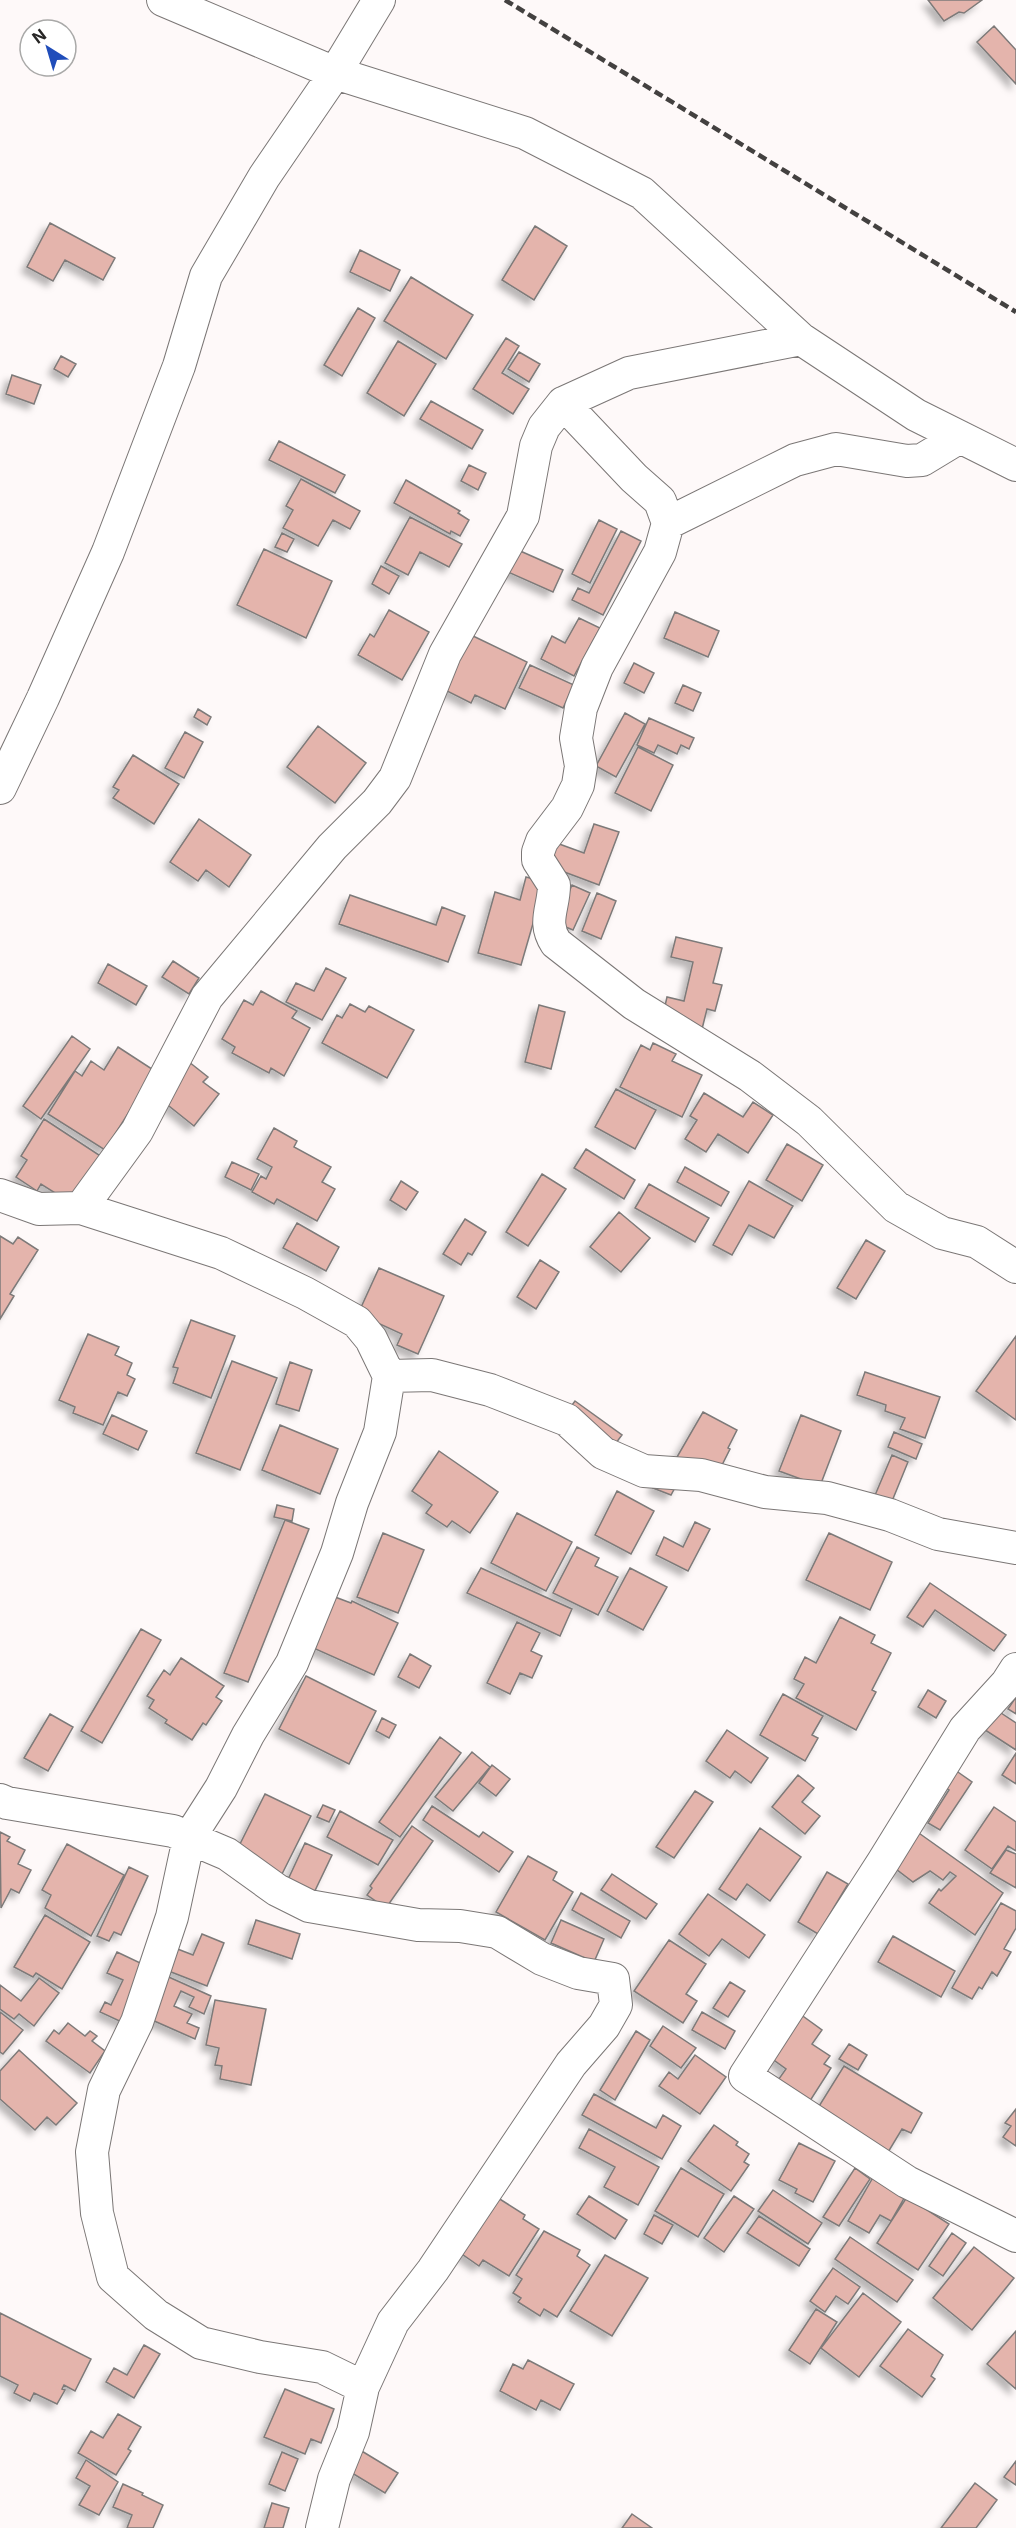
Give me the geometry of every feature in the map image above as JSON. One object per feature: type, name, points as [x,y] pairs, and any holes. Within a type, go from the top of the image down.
[{"type":"street","points":[[164,0],[335,73],[525,133],[642,193],[801,339],[916,415],[1016,465]]},
{"type":"street","points":[[0,788],[44,698],[108,552],[178,366],[206,276],[264,177],[335,73],[379,0]]},
{"type":"street","points":[[81,1208],[137,1131],[207,997],[332,847],[377,802],[395,778],[445,654],[523,516],[536,446],[544,427],[563,403],[629,373],[801,339]]},
{"type":"street","points":[[563,403],[634,478],[660,501],[668,523],[660,552],[593,677],[581,708],[576,738],[581,765],[578,785],[567,808],[542,841],[538,852],[538,860],[554,885],[549,932],[556,943],[634,1004],[750,1076],[809,1121],[896,1207],[942,1233],[977,1242],[1016,1267]]},
{"type":"street","points":[[668,523],[795,460],[836,449],[908,461],[922,460],[960,437]]},
{"type":"street","points":[[0,1195],[39,1209],[81,1208],[220,1253],[357,1322],[371,1339],[389,1376],[380,1432],[352,1503],[337,1553],[292,1663],[248,1735],[221,1788],[189,1838],[172,1917],[141,2011],[104,2090],[93,2152],[97,2213],[113,2277],[156,2315],[201,2343],[260,2357],[322,2367],[363,2387]]},
{"type":"street","points":[[389,1376],[432,1375],[490,1390],[567,1420],[603,1453],[644,1471],[701,1475],[765,1492],[826,1498],[890,1515],[938,1534],[1016,1548]]},
{"type":"street","points":[[1016,1669],[1007,1683],[965,1729],[883,1862],[745,2076],[907,2182],[1016,2236]]},
{"type":"street","points":[[0,1800],[173,1831],[227,1854],[276,1890],[309,1906],[418,1925],[460,1926],[497,1932],[542,1959],[578,1973],[596,1978],[613,1979],[616,2005],[604,2026],[571,2064],[433,2270],[393,2322],[363,2387],[353,2432],[334,2479],[322,2528]]},
{"type":"building","points":[[928,0],[982,0],[964,13],[959,12],[944,21]]},
{"type":"building","points":[[994,26],[1016,50],[1016,84],[977,42]]},
{"type":"building","points":[[50,223],[115,258],[103,280],[65,260],[53,281],[27,267]]},
{"type":"building","points":[[535,226],[567,246],[534,300],[502,280]]},
{"type":"building","points":[[360,250],[400,270],[390,291],[350,272]]},
{"type":"building","points":[[411,277],[473,315],[446,359],[384,321]]},
{"type":"building","points":[[358,308],[375,318],[342,376],[324,365]]},
{"type":"building","points":[[506,338],[519,346],[502,373],[529,389],[513,414],[473,389]]},
{"type":"building","points":[[398,341],[436,364],[404,416],[367,393]]},
{"type":"building","points":[[519,352],[540,364],[529,382],[508,369]]},
{"type":"building","points":[[61,356],[76,364],[68,377],[54,369]]},
{"type":"building","points":[[12,375],[41,385],[34,404],[6,394]]},
{"type":"building","points":[[431,401],[483,430],[472,449],[420,419]]},
{"type":"building","points":[[279,441],[345,475],[335,493],[269,460]]},
{"type":"building","points":[[469,465],[486,473],[478,490],[461,481]]},
{"type":"building","points":[[301,479],[360,511],[350,529],[333,520],[318,546],[283,528],[293,510],[286,506]]},
{"type":"building","points":[[406,480],[460,511],[458,513],[469,520],[460,536],[451,531],[450,534],[394,503]]},
{"type":"building","points":[[410,517],[462,544],[449,567],[420,552],[408,575],[385,563]]},
{"type":"building","points":[[599,520],[617,529],[590,583],[572,574]]},
{"type":"building","points":[[621,531],[641,541],[603,615],[572,600],[578,588],[589,593]]},
{"type":"building","points":[[282,533],[294,539],[287,552],[275,547]]},
{"type":"building","points":[[509,546],[563,570],[553,592],[499,568]]},
{"type":"building","points":[[264,549],[332,581],[306,638],[237,605]]},
{"type":"building","points":[[381,566],[399,576],[389,594],[372,584]]},
{"type":"building","points":[[389,610],[429,632],[402,680],[358,655],[370,634],[374,637]]},
{"type":"building","points":[[675,612],[719,631],[708,657],[664,638]]},
{"type":"building","points":[[579,618],[600,628],[574,676],[541,659],[552,636],[565,643]]},
{"type":"building","points":[[471,635],[527,662],[505,709],[475,695],[471,703],[445,690]]},
{"type":"building","points":[[634,663],[654,673],[644,693],[624,683]]},
{"type":"building","points":[[530,665],[574,685],[563,708],[519,688]]},
{"type":"building","points":[[683,685],[701,693],[693,711],[675,703]]},
{"type":"building","points":[[198,709],[211,717],[207,725],[194,717]]},
{"type":"building","points":[[625,713],[645,724],[616,777],[596,766]]},
{"type":"building","points":[[649,718],[694,738],[689,749],[681,745],[677,754],[658,745],[654,753],[637,745]]},
{"type":"building","points":[[318,726],[366,763],[335,803],[287,767]]},
{"type":"building","points":[[185,732],[203,742],[184,778],[165,768]]},
{"type":"building","points":[[638,747],[673,765],[651,811],[615,793]]},
{"type":"building","points":[[133,755],[179,784],[154,824],[113,798],[119,790],[113,787]]},
{"type":"building","points":[[199,819],[251,855],[229,887],[206,870],[198,881],[170,862]]},
{"type":"building","points":[[594,824],[619,832],[599,885],[543,864],[551,841],[584,853]]},
{"type":"building","points":[[526,877],[545,882],[521,965],[478,953],[495,892],[520,900]]},
{"type":"building","points":[[572,885],[590,893],[573,930],[556,923]]},
{"type":"building","points":[[597,893],[616,901],[601,939],[582,931]]},
{"type":"building","points":[[350,895],[436,925],[442,907],[465,916],[448,962],[339,924]]},
{"type":"building","points":[[676,937],[722,948],[713,983],[722,985],[715,1011],[707,1009],[702,1029],[662,1019],[667,997],[684,1001],[693,962],[671,957]]},
{"type":"building","points":[[173,961],[199,978],[189,994],[162,977]]},
{"type":"building","points":[[108,964],[147,986],[136,1005],[98,983]]},
{"type":"building","points":[[326,968],[346,978],[322,1020],[286,1002],[296,983],[314,991]]},
{"type":"building","points":[[261,991],[297,1011],[292,1018],[310,1028],[284,1076],[271,1068],[269,1073],[232,1053],[235,1047],[222,1039],[244,1000],[253,1005]]},
{"type":"building","points":[[350,1004],[365,1012],[369,1006],[414,1030],[387,1078],[322,1043],[337,1015],[342,1018]]},
{"type":"building","points":[[539,1005],[565,1012],[551,1069],[525,1062]]},
{"type":"building","points":[[72,1036],[90,1049],[41,1119],[23,1106]]},
{"type":"building","points":[[653,1043],[676,1054],[672,1061],[702,1075],[682,1117],[620,1087],[641,1045],[650,1050]]},
{"type":"building","points":[[118,1047],[155,1071],[105,1150],[48,1114],[75,1071],[82,1076],[91,1061],[104,1070]]},
{"type":"building","points":[[184,1058],[208,1077],[203,1082],[219,1094],[194,1126],[159,1098]]},
{"type":"building","points":[[616,1089],[656,1110],[635,1149],[595,1127]]},
{"type":"building","points":[[704,1093],[743,1117],[753,1102],[773,1115],[748,1153],[718,1134],[706,1152],[685,1139],[697,1120],[690,1116]]},
{"type":"building","points":[[44,1119],[102,1157],[71,1203],[41,1184],[37,1191],[16,1177],[27,1160],[21,1156]]},
{"type":"building","points":[[274,1128],[297,1141],[294,1147],[331,1167],[322,1182],[335,1189],[317,1221],[277,1199],[274,1204],[252,1192],[261,1176],[266,1179],[272,1167],[257,1159]]},
{"type":"building","points":[[787,1144],[823,1165],[802,1201],[766,1180]]},
{"type":"building","points":[[586,1149],[635,1180],[624,1199],[574,1168]]},
{"type":"building","points":[[232,1162],[259,1174],[251,1190],[225,1177]]},
{"type":"building","points":[[685,1167],[729,1192],[721,1206],[677,1182]]},
{"type":"building","points":[[542,1174],[566,1189],[528,1246],[506,1232]]},
{"type":"building","points":[[401,1181],[418,1192],[406,1210],[390,1200]]},
{"type":"building","points":[[749,1181],[793,1206],[774,1238],[749,1225],[732,1255],[713,1245]]},
{"type":"building","points":[[649,1184],[709,1218],[695,1242],[635,1208]]},
{"type":"building","points":[[619,1212],[650,1238],[621,1272],[590,1247]]},
{"type":"building","points":[[465,1219],[486,1232],[472,1255],[468,1253],[461,1265],[443,1254]]},
{"type":"building","points":[[297,1223],[339,1247],[326,1271],[283,1248]]},
{"type":"building","points":[[0,1236],[13,1244],[18,1237],[38,1250],[10,1294],[14,1296],[0,1319]]},
{"type":"building","points":[[866,1240],[885,1251],[856,1299],[837,1288]]},
{"type":"building","points":[[540,1260],[559,1272],[536,1309],[517,1297]]},
{"type":"building","points":[[379,1268],[444,1296],[418,1354],[397,1345],[402,1334],[358,1314]]},
{"type":"building","points":[[191,1320],[235,1336],[211,1398],[173,1383],[178,1368],[173,1367]]},
{"type":"building","points":[[88,1334],[119,1347],[115,1355],[132,1363],[127,1375],[135,1379],[127,1396],[118,1392],[103,1425],[73,1413],[75,1407],[59,1400]]},
{"type":"building","points":[[1016,1336],[1016,1420],[976,1391]]},
{"type":"building","points":[[232,1361],[277,1378],[240,1470],[196,1453]]},
{"type":"building","points":[[290,1362],[312,1370],[299,1411],[276,1404]]},
{"type":"building","points":[[865,1372],[940,1397],[925,1438],[900,1429],[905,1418],[885,1411],[886,1405],[857,1395]]},
{"type":"building","points":[[575,1401],[622,1435],[610,1451],[563,1417]]},
{"type":"building","points":[[703,1412],[737,1430],[716,1477],[677,1457]]},
{"type":"building","points":[[112,1415],[147,1431],[138,1450],[103,1434]]},
{"type":"building","points":[[801,1415],[841,1431],[820,1486],[779,1471]]},
{"type":"building","points":[[280,1425],[338,1449],[320,1494],[262,1470]]},
{"type":"building","points":[[894,1432],[922,1444],[916,1459],[888,1447]]},
{"type":"building","points":[[439,1451],[498,1492],[470,1533],[452,1521],[447,1527],[426,1513],[432,1505],[412,1491]]},
{"type":"building","points":[[892,1455],[908,1462],[890,1506],[873,1500]]},
{"type":"building","points":[[661,1474],[678,1482],[671,1495],[653,1488]]},
{"type":"building","points":[[617,1491],[654,1511],[631,1554],[595,1535]]},
{"type":"building","points":[[277,1505],[294,1509],[292,1521],[274,1517]]},
{"type":"building","points":[[517,1513],[572,1542],[546,1591],[491,1563]]},
{"type":"building","points":[[285,1520],[309,1529],[248,1682],[224,1673]]},
{"type":"building","points":[[695,1522],[710,1529],[688,1571],[656,1555],[664,1537],[683,1547]]},
{"type":"building","points":[[383,1533],[424,1550],[398,1613],[357,1597]]},
{"type":"building","points":[[829,1533],[892,1562],[870,1610],[806,1580]]},
{"type":"building","points":[[577,1547],[599,1558],[595,1566],[618,1577],[598,1615],[553,1593]]},
{"type":"building","points":[[481,1568],[572,1609],[560,1636],[467,1593]]},
{"type":"building","points":[[630,1568],[667,1587],[643,1630],[607,1611]]},
{"type":"building","points":[[930,1583],[1006,1635],[994,1651],[935,1610],[923,1627],[907,1617]]},
{"type":"building","points":[[335,1597],[351,1603],[352,1601],[398,1623],[374,1675],[311,1647]]},
{"type":"building","points":[[840,1617],[875,1635],[871,1643],[891,1653],[872,1690],[876,1692],[856,1730],[796,1698],[804,1684],[794,1679],[805,1657],[816,1663]]},
{"type":"building","points":[[517,1622],[540,1633],[531,1651],[542,1656],[532,1678],[520,1673],[510,1694],[487,1683]]},
{"type":"building","points":[[141,1629],[161,1640],[102,1743],[81,1731]]},
{"type":"building","points":[[410,1654],[431,1666],[419,1688],[398,1677]]},
{"type":"building","points":[[181,1658],[224,1686],[216,1697],[222,1701],[206,1725],[203,1723],[192,1740],[165,1723],[167,1720],[149,1708],[154,1700],[147,1696],[164,1670],[170,1675]]},
{"type":"building","points":[[306,1676],[376,1711],[349,1764],[279,1729]]},
{"type":"building","points":[[928,1690],[946,1701],[936,1718],[918,1707]]},
{"type":"building","points":[[783,1694],[823,1716],[812,1735],[818,1738],[805,1761],[760,1735]]},
{"type":"building","points":[[1016,1697],[1016,1714],[1008,1709]]},
{"type":"building","points":[[995,1709],[1016,1723],[1016,1750],[982,1728]]},
{"type":"building","points":[[50,1714],[73,1727],[48,1771],[24,1758]]},
{"type":"building","points":[[382,1718],[396,1725],[389,1738],[376,1731]]},
{"type":"building","points":[[727,1730],[768,1758],[751,1783],[735,1771],[730,1778],[706,1761]]},
{"type":"building","points":[[440,1737],[461,1753],[400,1837],[379,1822]]},
{"type":"building","points":[[472,1752],[490,1767],[453,1811],[435,1797]]},
{"type":"building","points":[[1016,1753],[1016,1784],[1002,1775]]},
{"type":"building","points":[[492,1765],[510,1779],[496,1796],[479,1783]]},
{"type":"building","points":[[955,1770],[972,1782],[940,1830],[928,1823],[949,1790],[944,1787]]},
{"type":"building","points":[[798,1775],[814,1788],[802,1802],[820,1816],[805,1834],[772,1807]]},
{"type":"building","points":[[695,1791],[713,1802],[674,1858],[656,1847]]},
{"type":"building","points":[[265,1794],[311,1816],[279,1880],[235,1854]]},
{"type":"building","points":[[323,1805],[335,1810],[329,1822],[317,1817]]},
{"type":"building","points":[[432,1806],[479,1837],[483,1832],[513,1852],[499,1872],[423,1820]]},
{"type":"building","points":[[994,1807],[1016,1822],[1016,1851],[1008,1846],[992,1869],[965,1850]]},
{"type":"building","points":[[340,1811],[393,1840],[378,1865],[327,1837]]},
{"type":"building","points":[[412,1826],[433,1841],[386,1908],[367,1895],[372,1888],[370,1886]]},
{"type":"building","points":[[760,1828],[801,1857],[770,1901],[747,1884],[736,1900],[719,1889]]},
{"type":"building","points":[[916,1831],[1003,1893],[975,1935],[929,1903],[939,1889],[941,1891],[956,1876],[950,1872],[943,1880],[930,1871],[913,1882],[892,1866]]},
{"type":"building","points":[[0,1832],[10,1837],[7,1841],[25,1850],[18,1864],[31,1870],[19,1893],[11,1889],[1,1908]]},
{"type":"building","points":[[305,1843],[332,1855],[311,1899],[285,1886]]},
{"type":"building","points":[[67,1844],[124,1875],[91,1936],[45,1908],[51,1895],[42,1890]]},
{"type":"building","points":[[1006,1850],[1016,1854],[1016,1888],[990,1873]]},
{"type":"building","points":[[528,1856],[557,1872],[553,1880],[573,1892],[545,1940],[496,1912]]},
{"type":"building","points":[[129,1867],[148,1876],[121,1935],[114,1932],[109,1941],[97,1936]]},
{"type":"building","points":[[827,1872],[848,1884],[818,1934],[798,1922]]},
{"type":"building","points":[[612,1874],[657,1904],[646,1919],[601,1890]]},
{"type":"building","points":[[581,1893],[630,1921],[621,1938],[572,1910]]},
{"type":"building","points":[[708,1894],[765,1935],[749,1958],[722,1939],[709,1956],[679,1934]]},
{"type":"building","points":[[1001,1903],[1016,1911],[1016,1928],[1004,1949],[1011,1952],[997,1976],[992,1972],[982,1989],[979,1987],[972,1999],[952,1988]]},
{"type":"building","points":[[45,1915],[90,1942],[62,1989],[36,1973],[33,1977],[14,1967]]},
{"type":"building","points":[[256,1920],[300,1934],[292,1959],[248,1944]]},
{"type":"building","points":[[561,1920],[604,1939],[594,1962],[551,1943]]},
{"type":"building","points":[[202,1934],[224,1943],[207,1986],[166,1970],[175,1948],[193,1955]]},
{"type":"building","points":[[893,1936],[955,1971],[941,1997],[878,1962]]},
{"type":"building","points":[[669,1940],[706,1964],[686,1994],[697,2001],[683,2023],[634,1991]]},
{"type":"building","points":[[117,1952],[153,1969],[126,2024],[100,2012],[105,2002],[111,2005],[123,1980],[107,1973]]},
{"type":"building","points":[[162,1974],[211,1996],[204,2014],[189,2007],[194,1997],[181,1991],[174,2006],[192,2014],[187,2023],[199,2028],[195,2039],[143,2016]]},
{"type":"building","points":[[39,1978],[59,1993],[34,2026],[19,2014],[14,2019],[0,2009],[0,1985],[21,2001]]},
{"type":"building","points":[[730,1982],[745,1991],[728,2017],[713,2008]]},
{"type":"building","points":[[215,2000],[266,2009],[251,2085],[220,2079],[222,2066],[215,2065],[219,2048],[206,2045]]},
{"type":"building","points":[[0,2012],[23,2030],[3,2054],[0,2052]]},
{"type":"building","points":[[702,2012],[735,2031],[725,2049],[692,2030]]},
{"type":"building","points":[[800,2014],[822,2030],[812,2044],[830,2056],[824,2064],[831,2068],[808,2104],[776,2083],[786,2069],[771,2058]]},
{"type":"building","points":[[68,2023],[85,2036],[90,2031],[97,2036],[92,2041],[105,2051],[90,2073],[46,2041],[54,2030],[59,2034]]},
{"type":"building","points":[[663,2026],[696,2048],[681,2068],[650,2046]]},
{"type":"building","points":[[636,2031],[650,2040],[615,2100],[600,2090]]},
{"type":"building","points":[[849,2044],[867,2055],[858,2070],[839,2059]]},
{"type":"building","points":[[19,2050],[77,2103],[56,2125],[47,2117],[35,2130],[0,2099],[0,2071]]},
{"type":"building","points":[[695,2055],[726,2077],[700,2114],[659,2086],[669,2072],[678,2079]]},
{"type":"building","points":[[844,2066],[922,2113],[911,2133],[902,2129],[887,2154],[816,2111]]},
{"type":"building","points":[[594,2094],[656,2128],[663,2115],[681,2126],[662,2159],[582,2115]]},
{"type":"building","points":[[1016,2109],[1016,2146],[1003,2137],[1011,2126],[1005,2123]]},
{"type":"building","points":[[714,2125],[738,2142],[736,2145],[749,2154],[744,2162],[749,2165],[731,2191],[688,2161]]},
{"type":"building","points":[[589,2129],[659,2167],[638,2205],[604,2187],[615,2167],[579,2148]]},
{"type":"building","points":[[799,2143],[835,2161],[813,2202],[795,2193],[797,2189],[779,2180]]},
{"type":"building","points":[[681,2168],[724,2194],[698,2237],[655,2211]]},
{"type":"building","points":[[855,2168],[870,2179],[839,2226],[823,2217]]},
{"type":"building","points":[[875,2174],[907,2193],[891,2221],[880,2215],[869,2233],[848,2221]]},
{"type":"building","points":[[773,2190],[822,2223],[808,2244],[758,2211]]},
{"type":"building","points":[[495,2196],[525,2215],[523,2219],[539,2229],[509,2276],[483,2260],[479,2266],[459,2252]]},
{"type":"building","points":[[589,2196],[627,2220],[615,2239],[577,2214]]},
{"type":"building","points":[[734,2196],[754,2209],[724,2252],[704,2238]]},
{"type":"building","points":[[907,2197],[949,2224],[918,2270],[877,2243]]},
{"type":"building","points":[[654,2215],[673,2225],[662,2244],[644,2234]]},
{"type":"building","points":[[759,2216],[810,2249],[799,2266],[747,2233]]},
{"type":"building","points":[[544,2231],[580,2250],[577,2256],[590,2265],[557,2317],[544,2309],[540,2316],[518,2302],[521,2298],[513,2293],[522,2279],[516,2275]]},
{"type":"building","points":[[952,2233],[966,2243],[943,2276],[929,2266]]},
{"type":"building","points":[[850,2237],[913,2280],[897,2302],[835,2259]]},
{"type":"building","points":[[974,2247],[1014,2278],[972,2330],[933,2298]]},
{"type":"building","points":[[605,2255],[648,2278],[612,2336],[570,2311]]},
{"type":"building","points":[[833,2268],[860,2287],[848,2304],[836,2296],[825,2312],[810,2301]]},
{"type":"building","points":[[863,2293],[901,2322],[859,2377],[821,2348]]},
{"type":"building","points":[[816,2309],[837,2322],[810,2364],[789,2350]]},
{"type":"building","points":[[0,2313],[91,2359],[75,2391],[64,2385],[62,2389],[65,2390],[57,2404],[34,2393],[30,2401],[14,2393],[18,2385],[0,2376]]},
{"type":"building","points":[[908,2329],[943,2355],[931,2376],[935,2379],[922,2397],[880,2366]]},
{"type":"building","points":[[1016,2331],[1016,2389],[987,2364]]},
{"type":"building","points":[[144,2345],[160,2354],[134,2398],[106,2382],[114,2368],[127,2375]]},
{"type":"building","points":[[528,2360],[574,2384],[560,2410],[541,2400],[536,2410],[500,2391],[513,2364],[523,2369]]},
{"type":"building","points":[[285,2389],[334,2409],[321,2443],[311,2439],[305,2454],[264,2437]]},
{"type":"building","points":[[118,2414],[141,2427],[128,2449],[131,2451],[116,2475],[78,2453],[91,2431],[103,2438]]},
{"type":"building","points":[[360,2450],[398,2473],[385,2493],[347,2470]]},
{"type":"building","points":[[282,2452],[298,2459],[285,2491],[269,2484]]},
{"type":"building","points":[[86,2460],[118,2482],[99,2515],[79,2505],[90,2486],[76,2478]]},
{"type":"building","points":[[1016,2461],[1016,2485],[1004,2477]]},
{"type":"building","points":[[975,2483],[997,2500],[976,2528],[941,2528]]},
{"type":"building","points":[[123,2484],[163,2505],[153,2528],[127,2528],[132,2515],[113,2507]]},
{"type":"building","points":[[272,2503],[289,2508],[283,2528],[264,2528]]},
{"type":"building","points":[[632,2514],[652,2528],[622,2528]]},
{"type":"railway","points":[[505,0],[1016,312]]}]
